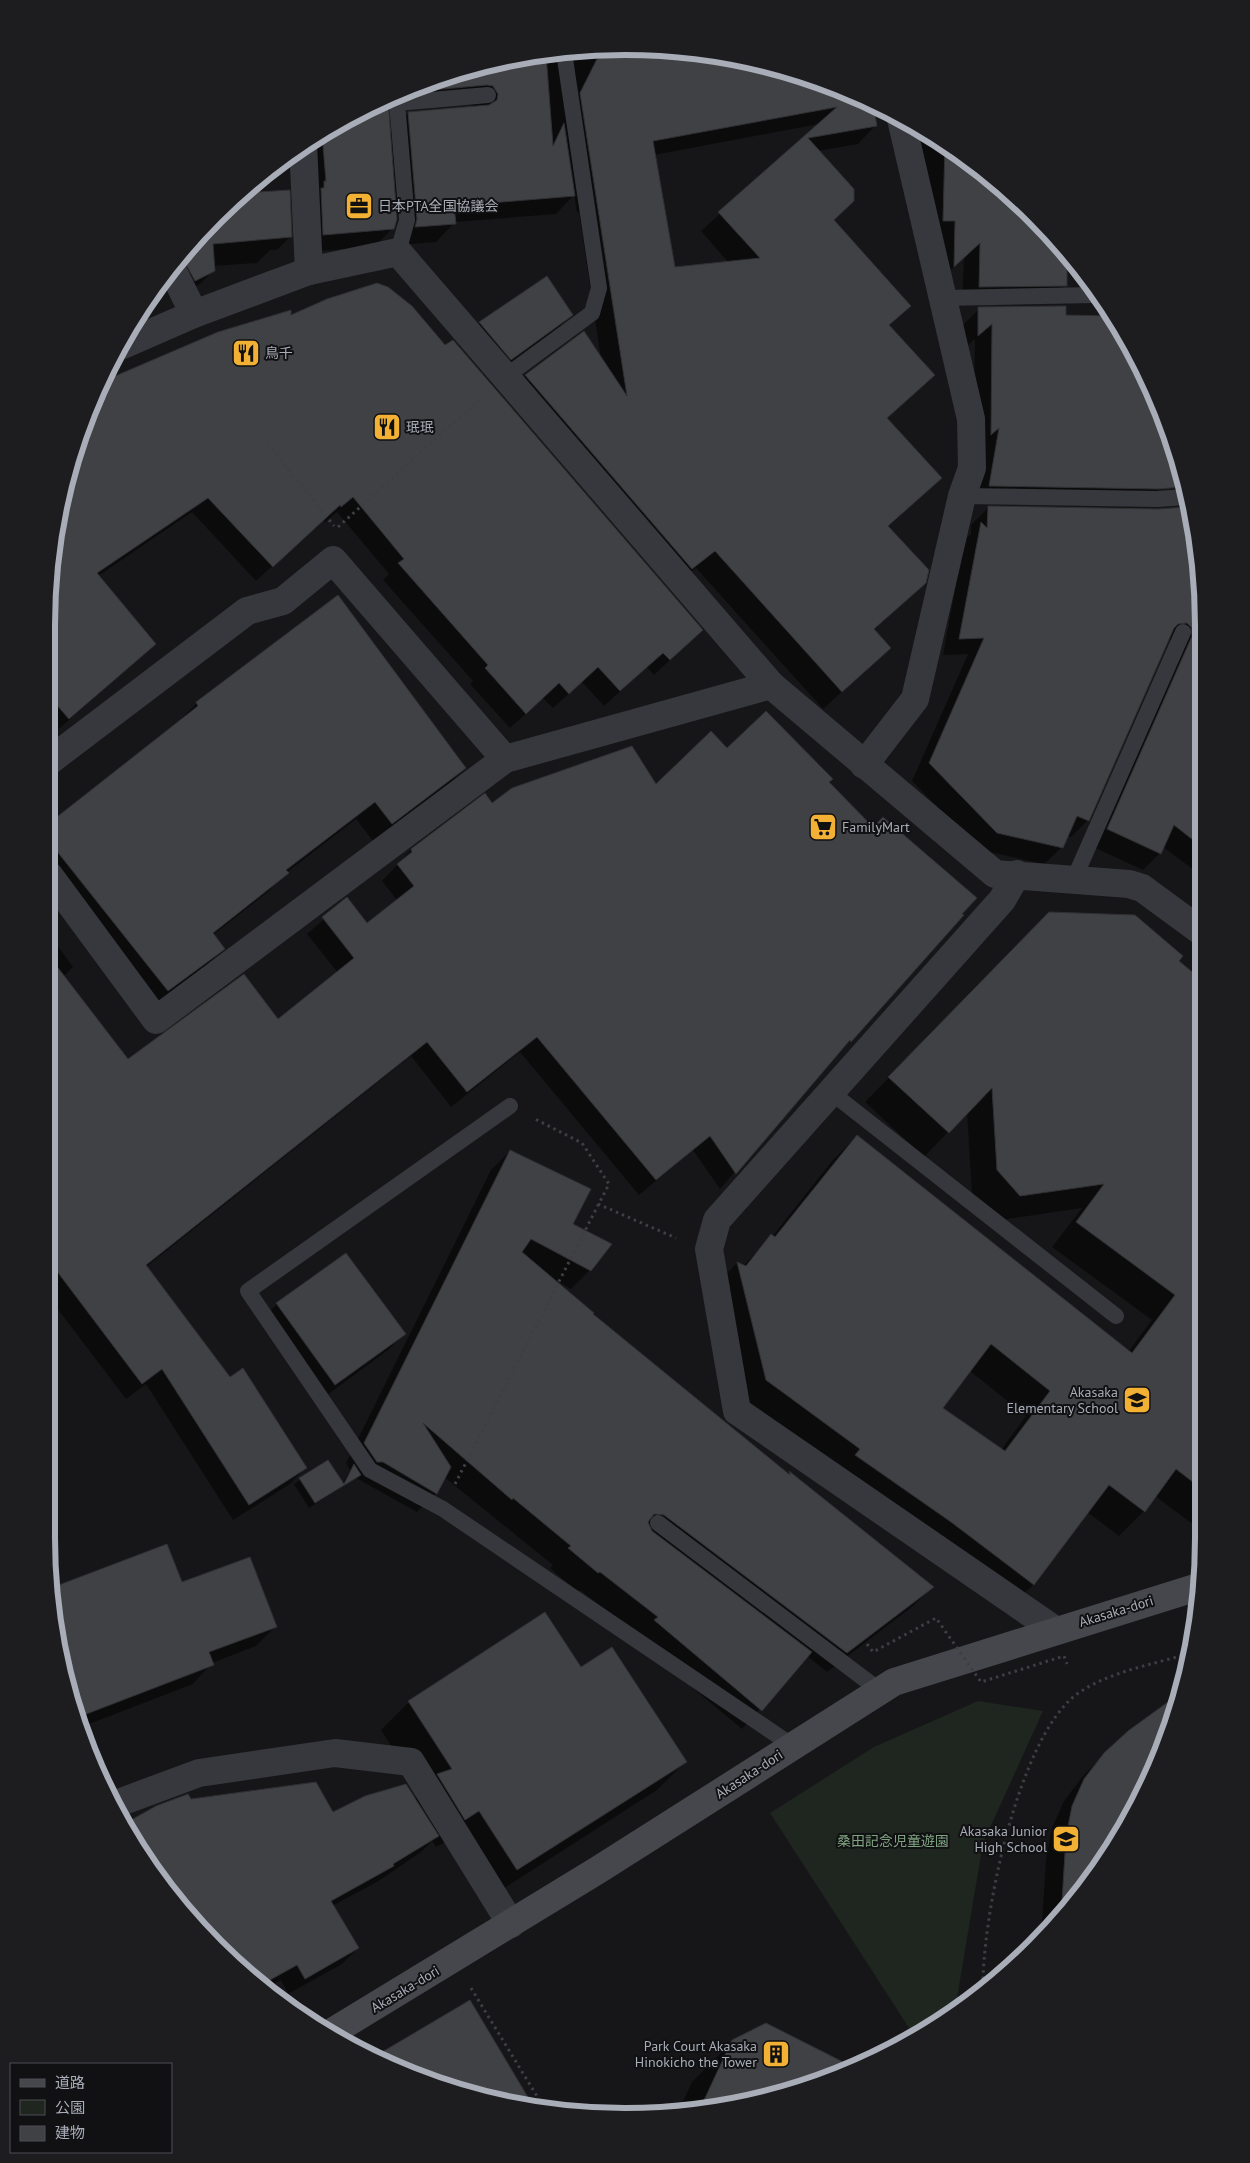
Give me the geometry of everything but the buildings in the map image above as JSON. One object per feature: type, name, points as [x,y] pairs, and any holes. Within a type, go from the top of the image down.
[{"type":"main road","name":"Akasaka-dori","points":[[337,2030],[512,1924],[879,1690],[910,1676],[1193,1588]]},
{"type":"street","points":[[864,765],[915,699],[962,496],[972,468],[971,419],[903,127]]},
{"type":"street","points":[[303,154],[309,272]]},
{"type":"street","points":[[130,342],[194,314],[309,272],[398,252],[771,685],[864,765],[996,874],[1017,874],[1129,884],[1142,888],[1195,927]]},
{"type":"street","points":[[175,275],[194,314]]},
{"type":"street","points":[[55,748],[247,611],[282,601],[332,560],[505,759]]},
{"type":"street","points":[[55,884],[156,1020],[505,759],[771,685]]},
{"type":"street","points":[[1017,874],[1002,900],[717,1220],[709,1252],[737,1411],[1055,1630]]},
{"type":"street","points":[[120,1802],[199,1773],[325,1754],[335,1753],[411,1762],[512,1924]]},
{"type":"lane","points":[[505,377],[592,313],[599,288],[565,58]]},
{"type":"lane","points":[[398,252],[407,220],[397,103],[488,95]]},
{"type":"lane","points":[[944,298],[1090,295]]},
{"type":"lane","points":[[962,496],[1158,499],[1180,497]]},
{"type":"lane","points":[[1074,879],[1183,632]]},
{"type":"lane","points":[[832,1093],[1116,1316]]},
{"type":"lane","points":[[510,1106],[248,1292],[370,1470],[442,1509],[793,1746]]},
{"type":"lane","points":[[658,1523],[879,1690]]},
{"type":"path","points":[[268,444],[336,529],[505,377]]},
{"type":"path","points":[[442,1509],[609,1184],[582,1143],[510,1106]]},
{"type":"path","points":[[598,1204],[709,1252]]},
{"type":"path","points":[[867,1644],[873,1652],[936,1618],[981,1682],[1064,1656],[1068,1664]]},
{"type":"path","points":[[984,1981],[987,1936],[1000,1860],[1015,1808],[1035,1754],[1056,1714],[1076,1695],[1096,1682],[1183,1655]]},
{"type":"path","points":[[447,1963],[470,1987],[540,2101]]},
{"type":"green space","name":"桑田記念児童遊園","points":[[978,1701],[1043,1711],[983,1843],[956,2001],[911,2031],[770,1813],[874,1747]]},
{"type":"place","name":"日本PTA全国協議会","points":[[359,206]]},
{"type":"place","name":"鳥千","points":[[246,353]]},
{"type":"place","name":"珉珉","points":[[387,427]]},
{"type":"place","name":"FamilyMart","points":[[823,827]]},
{"type":"place","name":"Akasaka Elementary School","points":[[1137,1400]]},
{"type":"place","name":"Akasaka Junior High School","points":[[1066,1839]]},
{"type":"place","name":"Park Court Akasaka Hinokicho the Tower","points":[[776,2054]]}]
